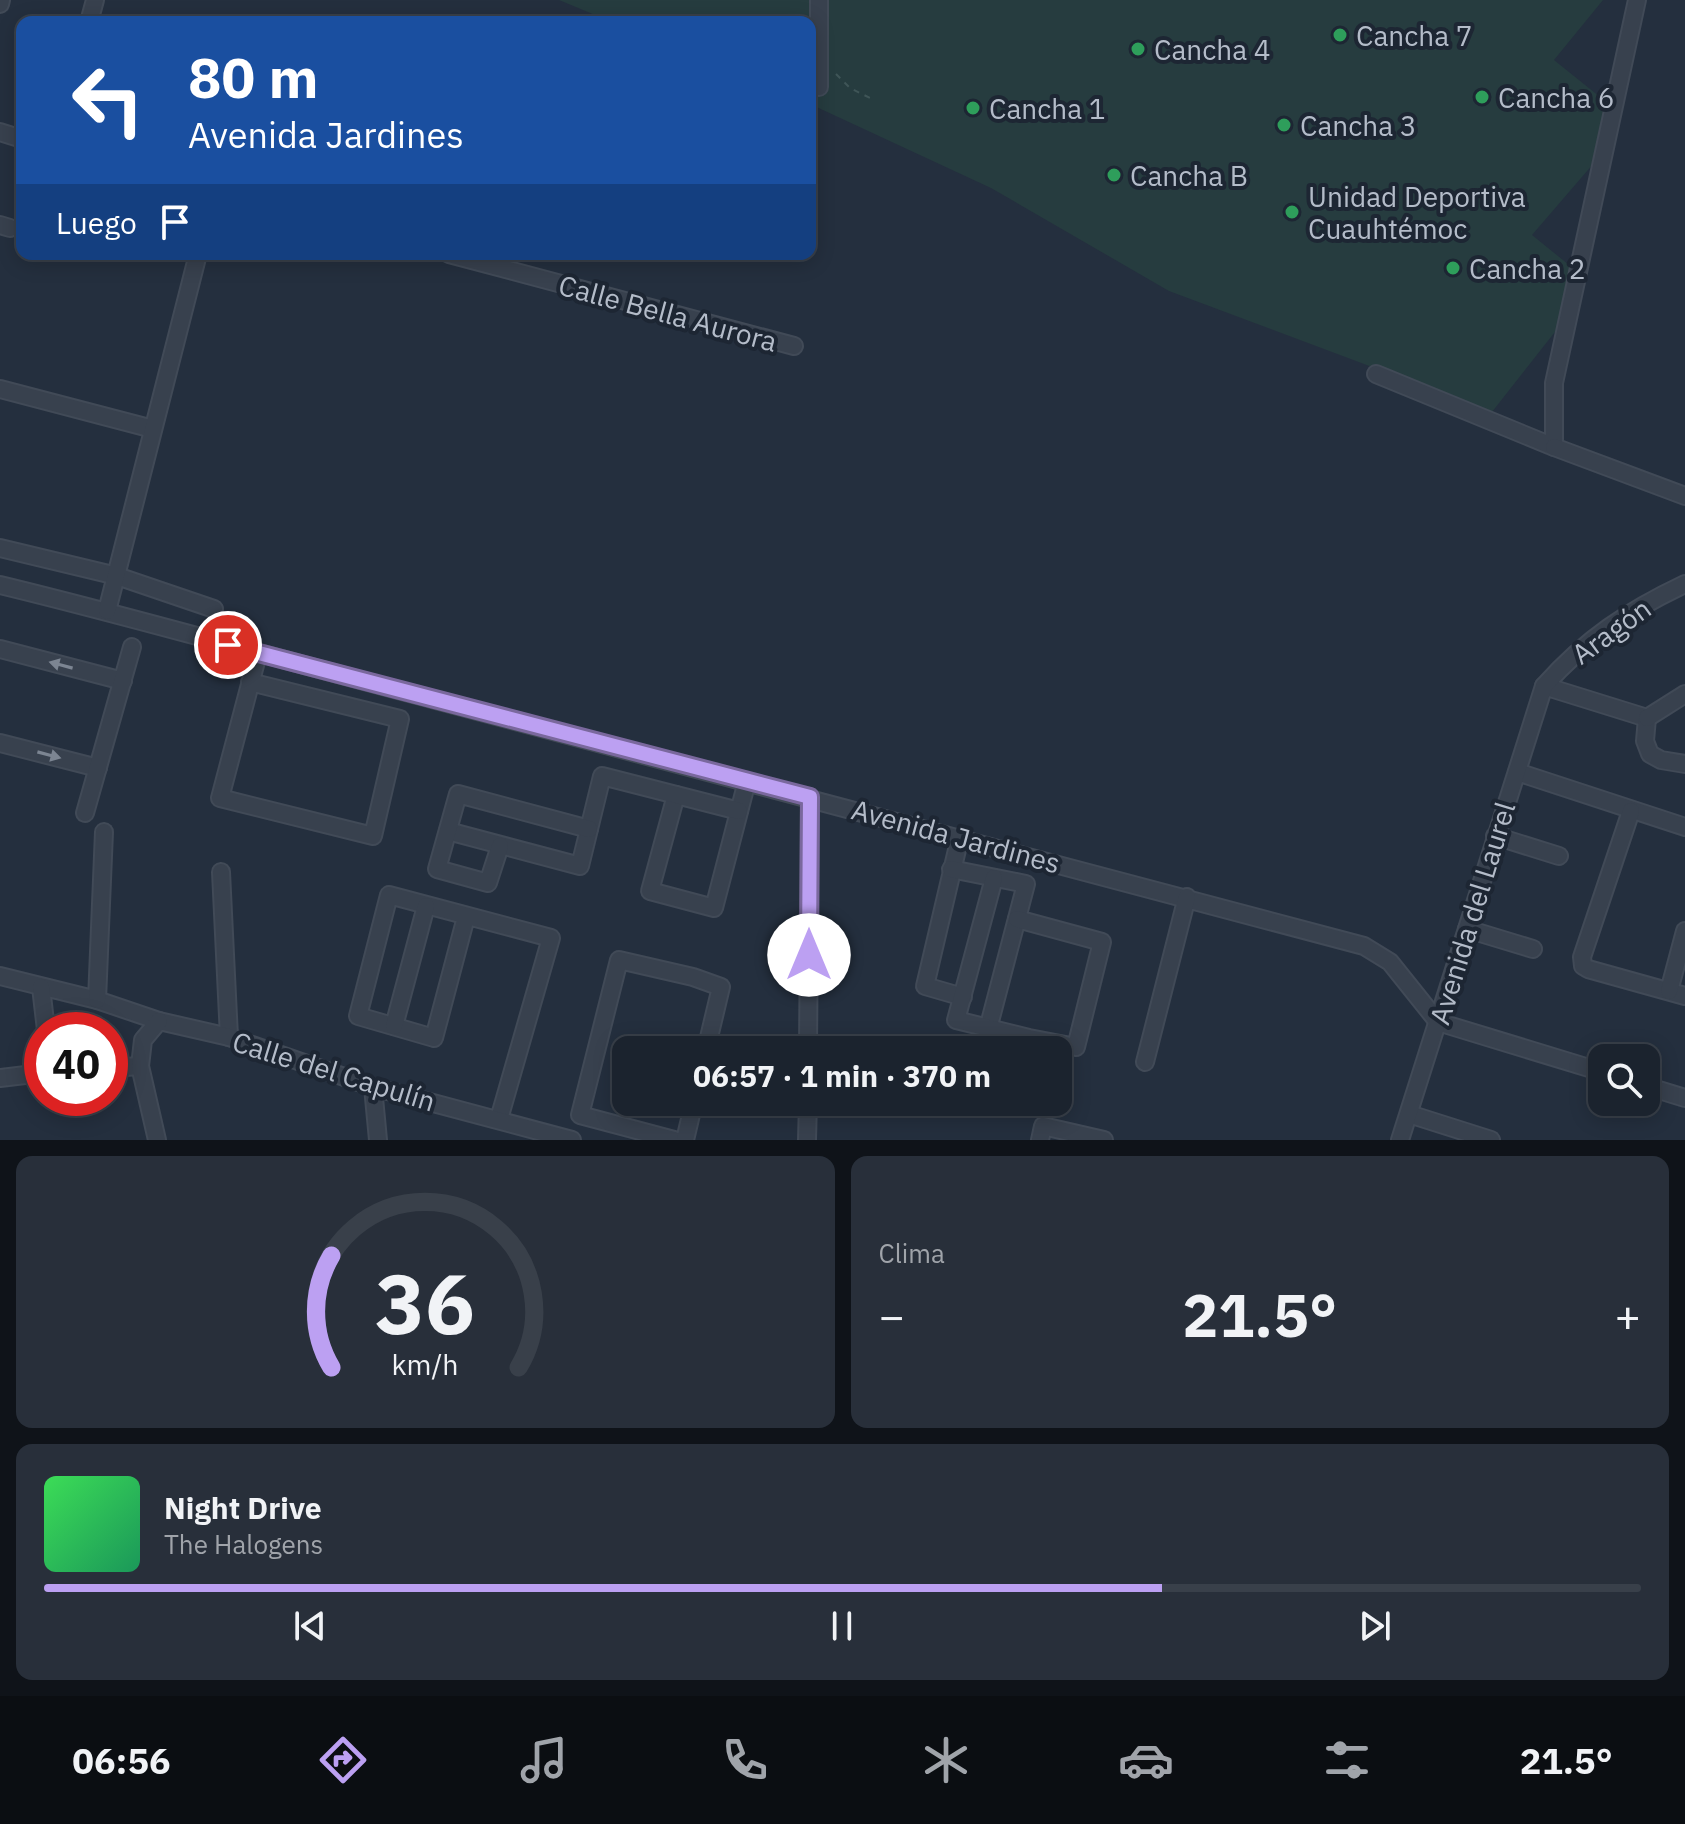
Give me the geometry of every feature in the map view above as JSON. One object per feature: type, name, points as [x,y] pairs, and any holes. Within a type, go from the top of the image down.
[{"type":"street","points":[[819,0],[819,87]]},
{"type":"street","points":[[1554,447],[1554,383],[1637,0]]},
{"type":"street","points":[[107,611],[196,260]]},
{"type":"street","name":"Calle Bella Aurora","points":[[472,260],[794,346]]},
{"type":"street","points":[[1376,374],[1554,447],[1685,496]]},
{"type":"street","points":[[0,389],[153,429]]},
{"type":"street","points":[[0,548],[117,576],[214,609]]},
{"type":"street","name":"Aragón","points":[[1544,686],[1572,655],[1606,629],[1648,602],[1685,584]]},
{"type":"street","name":"Avenida Jardines","points":[[0,585],[1364,946],[1390,962],[1438,1022]]},
{"type":"street","points":[[85,813],[132,647]]},
{"type":"street","points":[[0,649],[123,681]]},
{"type":"street","points":[[250,682],[400,719],[373,836],[220,798],[250,682],[258,654]]},
{"type":"street","points":[[1544,686],[1647,718],[1685,694]]},
{"type":"street","name":"Avenida del Laurel","points":[[1400,1140],[1544,686]]},
{"type":"street","points":[[1647,718],[1645,741],[1650,754],[1661,760],[1685,764]]},
{"type":"street","points":[[0,743],[98,768]]},
{"type":"street","points":[[1517,772],[1685,827]]},
{"type":"street","points":[[448,831],[580,866],[602,776],[739,811]]},
{"type":"street","points":[[676,795],[650,891],[714,908],[747,781]]},
{"type":"street","points":[[500,846],[488,883],[437,869],[458,794],[589,829]]},
{"type":"street","points":[[808,1036],[810,797]]},
{"type":"street","points":[[1631,811],[1582,957],[1583,966],[1677,994],[1685,931]]},
{"type":"street","points":[[97,1000],[104,832]]},
{"type":"street","points":[[1495,836],[1559,856]]},
{"type":"street","points":[[960,837],[925,986],[963,997]]},
{"type":"street","points":[[951,869],[1026,884],[988,1029]]},
{"type":"street","points":[[221,872],[229,1037]]},
{"type":"street","points":[[994,878],[956,1020],[1076,1047],[1102,942],[1017,919]]},
{"type":"street","points":[[466,917],[434,1038],[358,1016],[389,895],[551,938],[499,1119]]},
{"type":"street","points":[[1145,1062],[1187,897]]},
{"type":"street","points":[[394,1026],[426,906]]},
{"type":"street","points":[[1467,929],[1533,949]]},
{"type":"street","points":[[674,1140],[580,1115],[619,960],[693,977],[721,987],[709,1036]]},
{"type":"street","name":"Calle del Capulín","points":[[0,976],[97,1000],[159,1021],[229,1037],[373,1087],[572,1140]]},
{"type":"street","points":[[41,987],[44,1012]]},
{"type":"street","points":[[157,1140],[140,1066],[143,1040],[159,1021]]},
{"type":"street","points":[[1438,1022],[1588,1068]]},
{"type":"street","points":[[128,1067],[140,1066]]},
{"type":"street","points":[[0,1078],[24,1075]]},
{"type":"street","points":[[373,1087],[378,1140]]},
{"type":"street","points":[[1660,1090],[1685,1098]]},
{"type":"street","points":[[1409,1114],[1491,1140]]},
{"type":"street","points":[[685,1140],[691,1116]]},
{"type":"street","points":[[807,1140],[808,1116]]},
{"type":"street","points":[[1040,1140],[1043,1126],[1104,1140]]},
{"type":"path","points":[[833,71],[850,88],[874,100]]},
{"type":"green space","name":"Unidad Deportiva Cuauhtémoc","points":[[559,0],[1603,0],[1554,60],[1610,105],[1600,156],[1532,235],[1574,269],[1562,323],[1492,412],[1169,291],[991,188],[816,107],[816,16],[598,16]]},
{"type":"place","name":"Cancha 7","points":[[1340,35]]},
{"type":"place","name":"Cancha 4","points":[[1138,49]]},
{"type":"place","name":"Cancha 6","points":[[1482,97]]},
{"type":"place","name":"Cancha 1","points":[[973,108]]},
{"type":"place","name":"Cancha 3","points":[[1284,125]]},
{"type":"place","name":"Cancha B","points":[[1114,175]]},
{"type":"place","name":"Unidad Deportiva Cuauhtémoc","points":[[1292,212]]},
{"type":"place","name":"Cancha 2","points":[[1453,268]]},
{"type":"route","points":[[228,645],[810,797],[809,955]]}]
